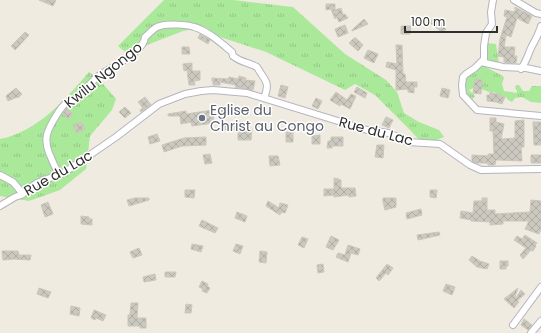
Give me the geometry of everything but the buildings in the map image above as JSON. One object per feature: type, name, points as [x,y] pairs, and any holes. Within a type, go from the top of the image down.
[{"type":"street","points":[[493,0],[491,12],[492,24],[486,33],[484,59],[463,77],[463,95],[477,110],[541,116]]},
{"type":"street","points":[[514,0],[536,13],[541,14]]},
{"type":"street","name":"Kwilu Ngongo","points":[[61,174],[56,170],[46,144],[47,130],[61,108],[68,101],[77,98],[85,88],[97,78],[130,56],[153,29],[160,26],[174,24],[194,26],[212,36],[232,52],[233,56],[237,59],[257,67],[264,76],[267,88],[264,98]]},
{"type":"street","points":[[521,69],[538,37],[541,26]]},
{"type":"street","points":[[481,62],[503,67],[521,69],[526,68],[541,71]]},
{"type":"street","name":"Rue du Lac","points":[[0,206],[23,194],[37,182],[61,174],[116,137],[159,104],[194,92],[213,90],[247,94],[264,98],[367,130],[389,133],[408,142],[440,144],[470,165],[481,170],[541,169]]},
{"type":"street","points":[[0,175],[13,182],[23,194]]},
{"type":"street","points":[[512,325],[541,287]]},
{"type":"street","points":[[531,333],[541,321]]},
{"type":"green space","points":[[164,0],[233,0],[293,7],[345,54],[386,80],[397,92],[404,113],[419,122],[439,130],[444,137],[424,145],[375,95],[355,84],[345,90],[266,52],[211,34],[200,28],[183,31],[147,45],[130,56],[118,46]]},
{"type":"green space","points":[[486,43],[496,44],[499,64],[485,60]]},
{"type":"green space","points":[[482,65],[503,76],[504,78],[502,84],[504,91],[517,93],[515,88],[516,85],[519,85],[523,91],[529,91],[532,86],[541,86],[541,103],[531,102],[522,97],[515,98],[512,102],[506,97],[494,92],[489,92],[476,87],[469,90],[475,96],[473,99],[467,95],[465,90],[466,77]]},
{"type":"green space","points":[[89,72],[99,79],[116,99],[112,110],[90,136],[86,169],[60,190],[29,201],[0,196],[0,139],[26,130],[38,122],[60,104]]},
{"type":"place","name":"Eglise du Christ au Congo","points":[[202,118]]}]
